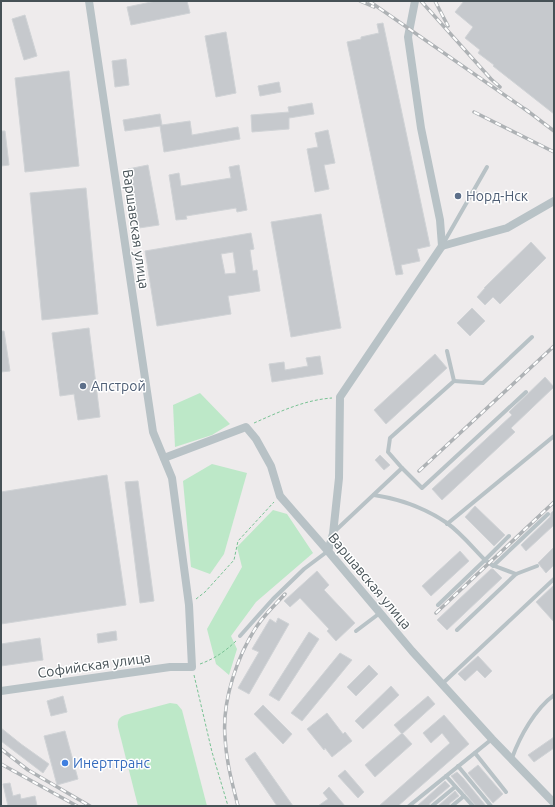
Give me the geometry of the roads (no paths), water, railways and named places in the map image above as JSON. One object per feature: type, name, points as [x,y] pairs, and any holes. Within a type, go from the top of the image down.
[{"type":"street","name":"Варшавская улица","points":[[90,1],[153,432],[172,478],[189,605],[192,667]]},
{"type":"street","points":[[328,551],[333,534],[338,478],[340,397],[442,246],[440,220],[421,128],[408,37],[414,2]]},
{"type":"street","points":[[442,246],[507,228],[554,202]]},
{"type":"street","name":"Варшавская улица","points":[[164,458],[246,427],[256,440],[271,466],[280,496],[412,651],[492,739],[554,803]]},
{"type":"street","name":"Софийская улица","points":[[1,691],[170,667],[192,667]]},
{"type":"lane","points":[[442,246],[487,167]]},
{"type":"lane","points":[[472,193],[485,195]]},
{"type":"lane","points":[[526,392],[422,488],[388,452],[390,438],[454,381],[483,383],[532,337]]},
{"type":"lane","points":[[447,351],[454,381]]},
{"type":"lane","points":[[447,524],[554,436]]},
{"type":"lane","points":[[333,534],[402,468]]},
{"type":"lane","points":[[374,495],[396,499],[423,509],[447,524],[493,566],[516,574]]},
{"type":"lane","points":[[493,566],[548,514]]},
{"type":"lane","points":[[438,605],[509,536]]},
{"type":"lane","points":[[240,636],[273,599],[304,569],[328,551]]},
{"type":"lane","points":[[457,630],[516,574],[537,566]]},
{"type":"lane","points":[[442,684],[554,579]]},
{"type":"lane","points":[[356,631],[380,613]]},
{"type":"lane","points":[[512,758],[519,740],[545,701],[554,695]]},
{"type":"lane","points":[[409,806],[492,739]]},
{"type":"lane","points":[[475,753],[506,792]]},
{"type":"lane","points":[[458,766],[491,806]]},
{"type":"lane","points":[[446,776],[473,806]]},
{"type":"lane","points":[[432,806],[455,786]]},
{"type":"lane","points":[[452,806],[464,796]]},
{"type":"railway","points":[[360,1],[374,7]]},
{"type":"railway","points":[[369,1],[529,112]]},
{"type":"railway","points":[[421,1],[491,79],[500,87]]},
{"type":"railway","points":[[435,1],[448,26]]},
{"type":"railway","points":[[525,109],[554,131]]},
{"type":"railway","points":[[474,112],[554,152]]},
{"type":"railway","points":[[419,471],[554,346]]},
{"type":"railway","points":[[436,613],[554,502]]},
{"type":"railway","points":[[238,806],[226,746],[226,709],[232,679],[243,651],[257,626],[263,617],[285,594]]},
{"type":"railway","points":[[1,749],[28,770],[90,806]]},
{"type":"railway","points":[[1,764],[77,806]]},
{"type":"place","name":"Норд-Нск","points":[[458,196]]},
{"type":"place","name":"Апстрой","points":[[83,386]]},
{"type":"place","name":"Инерттранс","points":[[65,763]]}]
